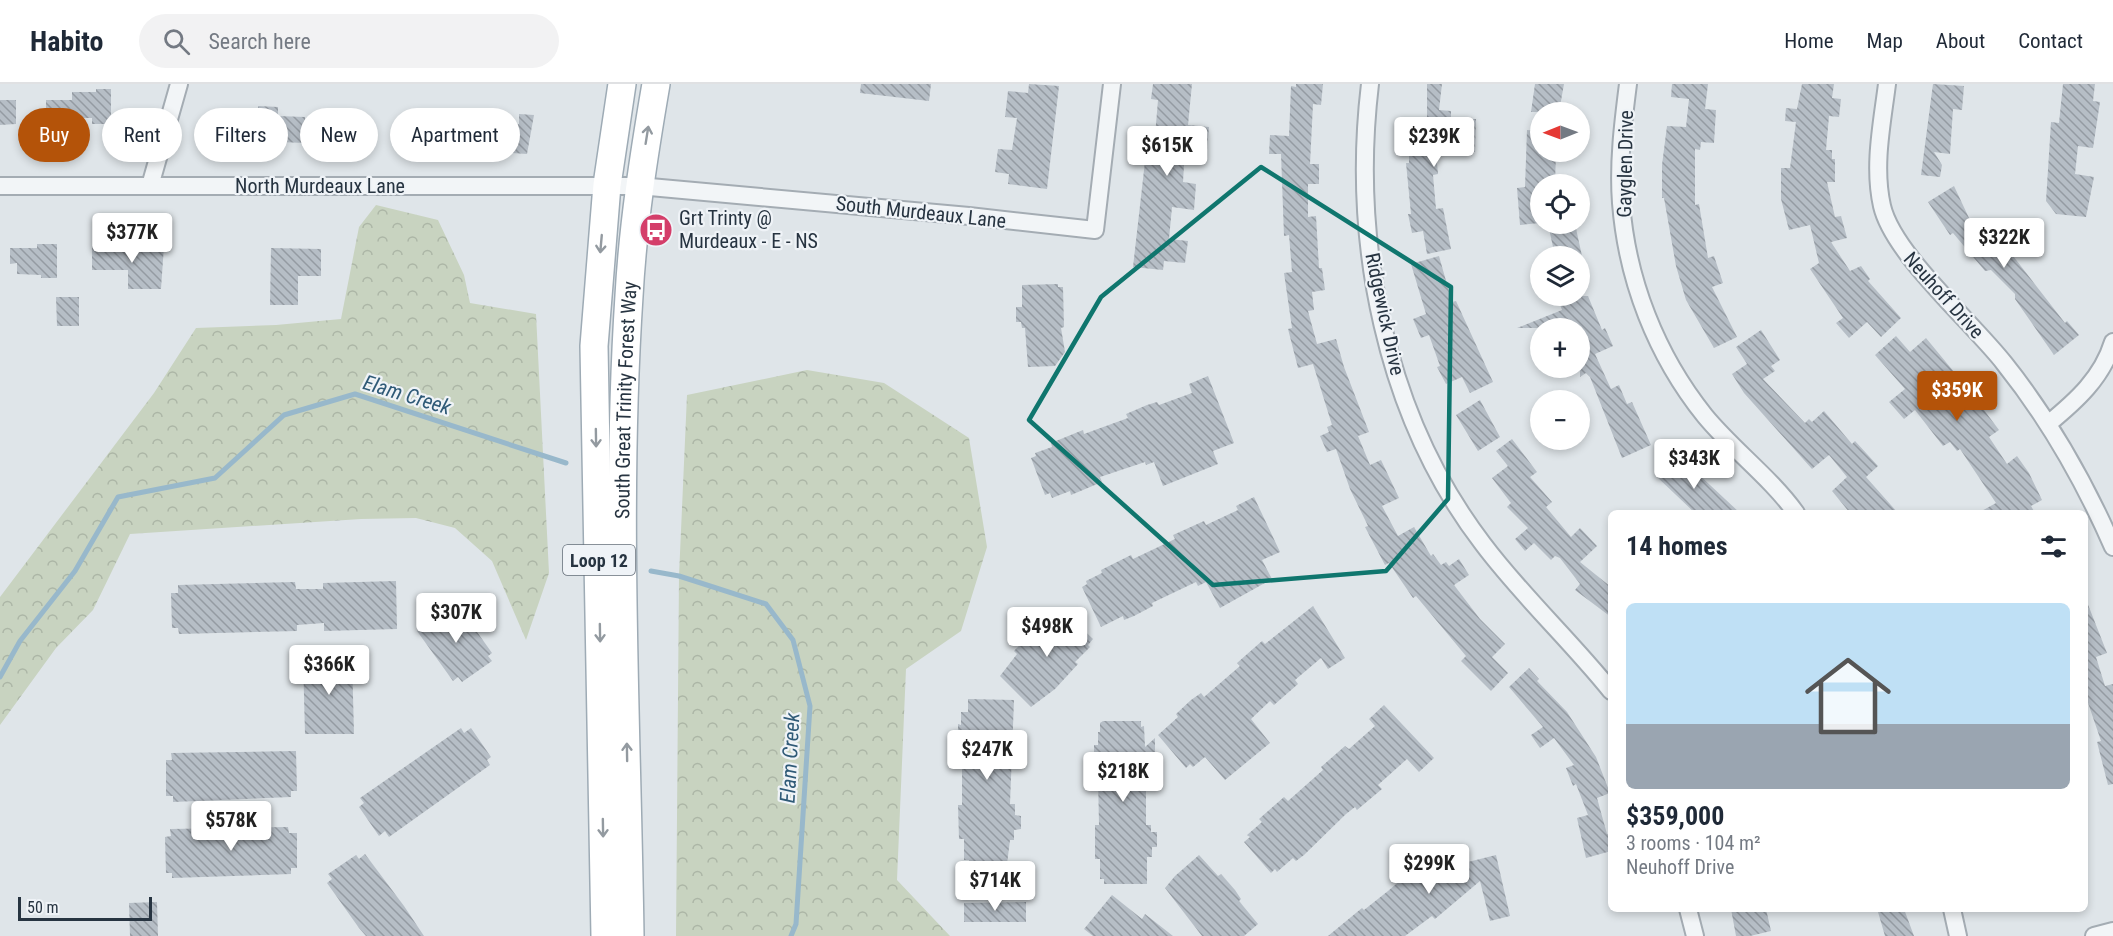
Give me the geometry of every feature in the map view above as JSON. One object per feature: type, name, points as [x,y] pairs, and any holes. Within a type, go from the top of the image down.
[{"type":"main road","name":"South Great Trinity Forest Way","points":[[605,936],[594,346],[607,185],[622,84]]},
{"type":"main road","name":"South Great Trinity Forest Way","points":[[630,936],[624,404],[629,294],[639,186],[656,84]]},
{"type":"street","points":[[150,186],[179,84]]},
{"type":"street","name":"South Murdeaux Lane","points":[[639,186],[969,216],[1095,230],[1112,84]]},
{"type":"street","name":"Ridgewick Drive","points":[[1370,84],[1363,186],[1372,268],[1387,343],[1408,408],[1440,478],[1481,542],[1516,585],[1585,658],[1608,687]]},
{"type":"street","name":"Gayglen Drive","points":[[1628,84],[1622,139],[1621,202],[1631,268],[1652,332],[1676,375],[1706,417],[1793,510]]},
{"type":"street","name":"Neuhoff Drive","points":[[1887,84],[1877,168],[1882,208],[1899,243],[2004,363],[2048,424],[2102,521],[2113,547]]},
{"type":"street","name":"North Murdeaux Lane","points":[[0,186],[639,186]]},
{"type":"street","points":[[2048,424],[2077,400],[2088,387],[2107,361],[2113,342]]},
{"type":"street","points":[[1689,912],[1695,936]]},
{"type":"street","points":[[1953,912],[1958,936]]},
{"type":"street","points":[[2094,936],[2113,931]]},
{"type":"highlighted area","points":[[1261,167],[1451,287],[1448,499],[1386,571],[1213,585],[1029,420],[1101,297]]},
{"type":"green space","points":[[376,205],[438,220],[464,275],[470,303],[536,314],[549,573],[526,640],[492,561],[455,528],[416,518],[361,519],[130,534],[93,610],[56,648],[0,725],[0,597],[154,393],[196,328],[276,325],[341,319],[359,227]]},
{"type":"green space","points":[[807,370],[884,383],[969,438],[987,547],[961,631],[906,669],[897,880],[950,936],[676,936],[679,576],[687,395]]},
{"type":"building","points":[[861,84],[931,84],[929,101],[860,93]]},
{"type":"building","points":[[1029,84],[1059,86],[1047,189],[1008,184],[1009,174],[995,172],[998,149],[1012,150],[1017,118],[1005,117],[1008,91],[1028,93]]},
{"type":"building","points":[[1153,84],[1192,84],[1188,125],[1209,127],[1207,150],[1185,148],[1183,182],[1196,184],[1194,210],[1172,207],[1169,239],[1188,241],[1185,263],[1164,261],[1163,270],[1133,267],[1148,135],[1155,136],[1158,100],[1151,99]]},
{"type":"building","points":[[1296,84],[1323,84],[1321,105],[1313,104],[1310,164],[1319,164],[1319,184],[1308,184],[1308,217],[1316,216],[1319,268],[1322,268],[1325,290],[1312,292],[1314,310],[1308,311],[1317,344],[1336,339],[1344,367],[1369,432],[1358,436],[1370,465],[1381,460],[1399,498],[1382,506],[1398,536],[1414,527],[1431,556],[1433,554],[1441,565],[1446,562],[1449,566],[1459,559],[1469,575],[1454,585],[1480,619],[1505,644],[1492,657],[1508,673],[1491,691],[1461,661],[1466,656],[1416,596],[1413,598],[1389,563],[1385,565],[1365,527],[1368,526],[1350,489],[1336,449],[1327,452],[1320,436],[1329,432],[1327,427],[1332,425],[1313,364],[1298,368],[1288,329],[1292,328],[1284,273],[1292,272],[1289,235],[1284,236],[1281,154],[1269,154],[1270,135],[1289,136],[1291,86],[1296,87]]},
{"type":"building","points":[[1427,84],[1442,84],[1439,110],[1451,111],[1451,119],[1476,119],[1475,152],[1436,152],[1438,174],[1433,175],[1436,209],[1443,208],[1451,249],[1427,254],[1423,231],[1412,233],[1408,214],[1411,214],[1406,163],[1409,163],[1409,133],[1427,133]]},
{"type":"building","points":[[1535,84],[1564,84],[1561,102],[1532,102]]},
{"type":"building","points":[[1672,84],[1708,84],[1705,109],[1716,110],[1714,143],[1701,142],[1700,150],[1695,149],[1695,205],[1699,204],[1708,258],[1714,256],[1723,283],[1712,287],[1737,337],[1714,348],[1686,300],[1676,266],[1664,198],[1662,198],[1662,165],[1667,126],[1686,127],[1689,99],[1671,97]]},
{"type":"building","points":[[1802,84],[1834,84],[1832,98],[1841,99],[1839,117],[1829,116],[1826,150],[1832,150],[1832,159],[1835,159],[1835,182],[1827,182],[1835,217],[1841,216],[1847,238],[1831,242],[1850,271],[1861,266],[1870,279],[1868,281],[1901,318],[1881,337],[1867,322],[1849,338],[1836,323],[1843,318],[1810,269],[1819,263],[1810,225],[1789,230],[1781,199],[1781,168],[1790,168],[1796,122],[1785,121],[1786,108],[1797,109]]},
{"type":"building","points":[[1933,84],[1964,86],[1962,110],[1953,109],[1950,154],[1934,152],[1942,165],[1940,177],[1921,175]]},
{"type":"building","points":[[2063,84],[2095,84],[2093,101],[2100,102],[2093,148],[2078,146],[2075,174],[2094,177],[2086,217],[2056,214],[2046,201],[2051,122],[2059,123]]},
{"type":"building","points":[[96,89],[111,89],[111,108],[102,108],[102,124],[92,124],[90,108],[46,108],[46,100],[72,100],[72,92],[96,92]]},
{"type":"building","points":[[0,100],[16,100],[16,124],[0,125]]},
{"type":"building","points":[[258,106],[278,107],[278,108],[258,108]]},
{"type":"building","points":[[520,114],[534,115],[527,154],[520,154]]},
{"type":"building","points":[[288,116],[300,117],[300,143],[288,142]]},
{"type":"building","points":[[1527,130],[1530,130],[1530,162],[1556,162],[1555,174],[1530,174],[1530,224],[1520,225],[1517,188],[1525,187]]},
{"type":"building","points":[[1954,186],[1969,218],[1990,239],[2003,227],[2019,244],[2010,252],[2065,323],[2067,321],[2079,335],[2054,355],[2015,299],[2015,294],[1991,270],[1985,271],[1953,233],[1950,235],[1928,202]]},
{"type":"building","points":[[1550,234],[1577,234],[1580,246],[1553,246]]},
{"type":"building","points":[[37,244],[57,244],[57,278],[17,274],[17,263],[10,264],[10,248],[37,248]]},
{"type":"building","points":[[92,246],[164,246],[161,289],[128,289],[128,270],[92,270]]},
{"type":"building","points":[[271,248],[321,249],[321,276],[298,276],[298,305],[270,305]]},
{"type":"building","points":[[1439,256],[1452,302],[1456,301],[1493,382],[1470,393],[1462,377],[1446,384],[1437,367],[1440,366],[1429,335],[1421,338],[1413,319],[1426,314],[1411,264]]},
{"type":"building","points":[[1058,284],[1058,287],[1063,287],[1064,327],[1061,328],[1065,352],[1055,366],[1028,367],[1025,328],[1022,328],[1021,322],[1016,322],[1016,307],[1022,307],[1022,285]]},
{"type":"building","points":[[56,297],[79,297],[79,326],[57,326]]},
{"type":"building","points":[[1590,301],[1602,330],[1605,328],[1613,346],[1595,354],[1611,389],[1619,385],[1627,404],[1632,402],[1651,445],[1622,458],[1590,377],[1590,318],[1542,318],[1562,310],[1561,306],[1590,306]]},
{"type":"building","points":[[1530,323],[1530,328],[1517,328]]},
{"type":"building","points":[[1761,330],[1780,360],[1771,366],[1775,371],[1763,379],[1805,423],[1809,419],[1812,422],[1824,411],[1852,444],[1855,441],[1878,466],[1866,477],[1895,510],[1848,510],[1832,491],[1847,477],[1829,455],[1812,469],[1744,393],[1732,374],[1747,364],[1736,347]]},
{"type":"building","points":[[1896,336],[1910,352],[1926,338],[1999,430],[1989,437],[2007,464],[2017,456],[2029,473],[2042,500],[2031,506],[2033,510],[1983,510],[1996,503],[1960,449],[1957,451],[1950,442],[1943,446],[1915,410],[1904,419],[1889,402],[1905,389],[1875,355]]},
{"type":"building","points":[[1208,376],[1234,443],[1213,451],[1218,464],[1163,486],[1154,462],[1146,465],[1145,462],[1100,477],[1102,482],[1071,495],[1070,491],[1052,498],[1050,493],[1045,495],[1031,458],[1036,456],[1035,453],[1052,447],[1051,443],[1083,430],[1084,434],[1128,418],[1126,414],[1147,405],[1157,402],[1159,405],[1192,393],[1189,384]]},
{"type":"building","points":[[1480,400],[1500,437],[1478,451],[1456,415]]},
{"type":"building","points":[[1512,439],[1537,472],[1530,477],[1552,502],[1546,507],[1571,537],[1580,528],[1597,546],[1580,562],[1608,585],[1608,615],[1575,590],[1580,584],[1560,558],[1555,556],[1551,560],[1534,543],[1525,551],[1515,539],[1528,528],[1507,507],[1511,503],[1492,478],[1508,466],[1496,451]]},
{"type":"building","points":[[1671,461],[1677,461],[1691,475],[1695,471],[1737,510],[1692,510],[1656,476]]},
{"type":"building","points":[[1254,497],[1280,552],[1262,560],[1272,579],[1220,608],[1206,582],[1198,586],[1196,582],[1152,603],[1153,606],[1134,616],[1124,620],[1123,616],[1101,627],[1082,587],[1087,584],[1086,581],[1102,573],[1101,570],[1131,555],[1133,559],[1175,539],[1173,535],[1204,521],[1206,525],[1238,510],[1236,506]]},
{"type":"building","points":[[396,581],[397,629],[324,631],[324,623],[297,625],[297,631],[179,634],[178,628],[172,628],[171,593],[178,593],[178,585],[295,582],[296,589],[323,589],[323,583]]},
{"type":"building","points":[[2088,605],[2107,653],[2096,657],[2105,686],[2113,684],[2113,784],[2108,785],[2097,742],[2101,741],[2088,703]]},
{"type":"building","points":[[451,606],[455,612],[460,608],[492,653],[488,656],[492,661],[462,682],[458,677],[453,681],[417,631]]},
{"type":"building","points":[[1313,606],[1345,658],[1328,669],[1321,658],[1295,680],[1298,684],[1274,705],[1270,701],[1251,719],[1270,743],[1225,780],[1205,757],[1193,767],[1190,764],[1186,768],[1158,735],[1178,717],[1176,714],[1191,700],[1201,693],[1204,697],[1240,666],[1237,663],[1262,641],[1265,644]]},
{"type":"building","points":[[1061,608],[1093,639],[1088,645],[1090,647],[1075,662],[1078,664],[1055,689],[1031,707],[1000,676],[1017,654],[1014,651],[1037,627],[1040,630]]},
{"type":"building","points":[[303,658],[352,658],[354,734],[305,734]]},
{"type":"building","points":[[1529,668],[1539,679],[1537,681],[1567,712],[1596,757],[1608,788],[1608,794],[1597,798],[1608,834],[1608,852],[1586,858],[1577,818],[1588,815],[1576,784],[1573,786],[1566,768],[1574,765],[1554,738],[1540,748],[1531,735],[1543,727],[1509,687]]},
{"type":"building","points":[[968,699],[1014,700],[1010,804],[1015,804],[1015,815],[1021,816],[1021,829],[1014,830],[1014,840],[1010,840],[1007,864],[969,864],[969,860],[964,860],[964,839],[959,839],[958,805],[962,805],[962,757],[958,757],[958,724],[961,725],[961,712],[968,712]]},
{"type":"building","points":[[1384,705],[1434,758],[1419,772],[1407,759],[1378,785],[1382,789],[1357,810],[1355,807],[1346,814],[1304,855],[1296,861],[1293,858],[1277,872],[1275,869],[1271,873],[1244,842],[1250,837],[1247,835],[1262,822],[1259,819],[1284,797],[1288,801],[1323,770],[1321,767],[1345,746],[1349,749],[1375,726],[1369,719]]},
{"type":"building","points":[[1103,721],[1141,721],[1141,727],[1144,726],[1145,747],[1155,738],[1155,766],[1149,766],[1149,776],[1146,776],[1146,825],[1151,825],[1151,832],[1157,832],[1157,847],[1152,847],[1152,857],[1147,857],[1147,884],[1104,884],[1104,879],[1100,879],[1100,859],[1095,859],[1095,825],[1099,825],[1098,777],[1094,777],[1094,745],[1098,745],[1098,732],[1100,732],[1100,723]]},
{"type":"building","points":[[461,728],[464,733],[471,728],[491,757],[487,760],[490,765],[389,837],[385,831],[379,836],[359,807],[364,803],[360,798]]},
{"type":"building","points":[[296,751],[297,791],[291,791],[291,797],[173,802],[173,796],[166,796],[166,760],[172,760],[171,753]]},
{"type":"building","points":[[288,827],[289,833],[297,833],[297,868],[291,868],[291,874],[172,878],[172,873],[166,873],[165,837],[171,836],[170,829]]},
{"type":"building","points":[[1444,844],[1460,864],[1496,855],[1510,916],[1490,921],[1480,881],[1435,919],[1432,916],[1405,936],[1328,936],[1402,879],[1399,876],[1406,869]]},
{"type":"building","points":[[365,854],[424,936],[366,936],[359,928],[327,883],[332,879],[328,874],[356,855],[359,859]]},
{"type":"building","points":[[1199,855],[1218,876],[1221,874],[1235,890],[1241,899],[1239,901],[1258,924],[1244,936],[1202,936],[1165,888]]},
{"type":"building","points":[[1112,895],[1142,919],[1145,914],[1173,936],[1093,936],[1084,929]]},
{"type":"building","points":[[157,902],[158,936],[130,936],[129,903]]},
{"type":"building","points":[[1026,902],[1026,922],[964,922],[964,903]]},
{"type":"building","points":[[1732,912],[1767,912],[1771,931],[1750,936],[1736,936]]},
{"type":"building","points":[[1878,912],[1905,912],[1914,936],[1885,936]]},
{"type":"waterway","name":"Elam Creek","points":[[0,677],[20,641],[75,571],[118,497],[215,478],[284,415],[355,394],[566,463]]},
{"type":"waterway","name":"Elam Creek","points":[[651,571],[679,576],[766,604],[793,640],[810,706],[796,924],[791,936]]},
{"type":"place","name":"Grt Trinty @ Murdeaux - E - NS","points":[[656,230]]}]
